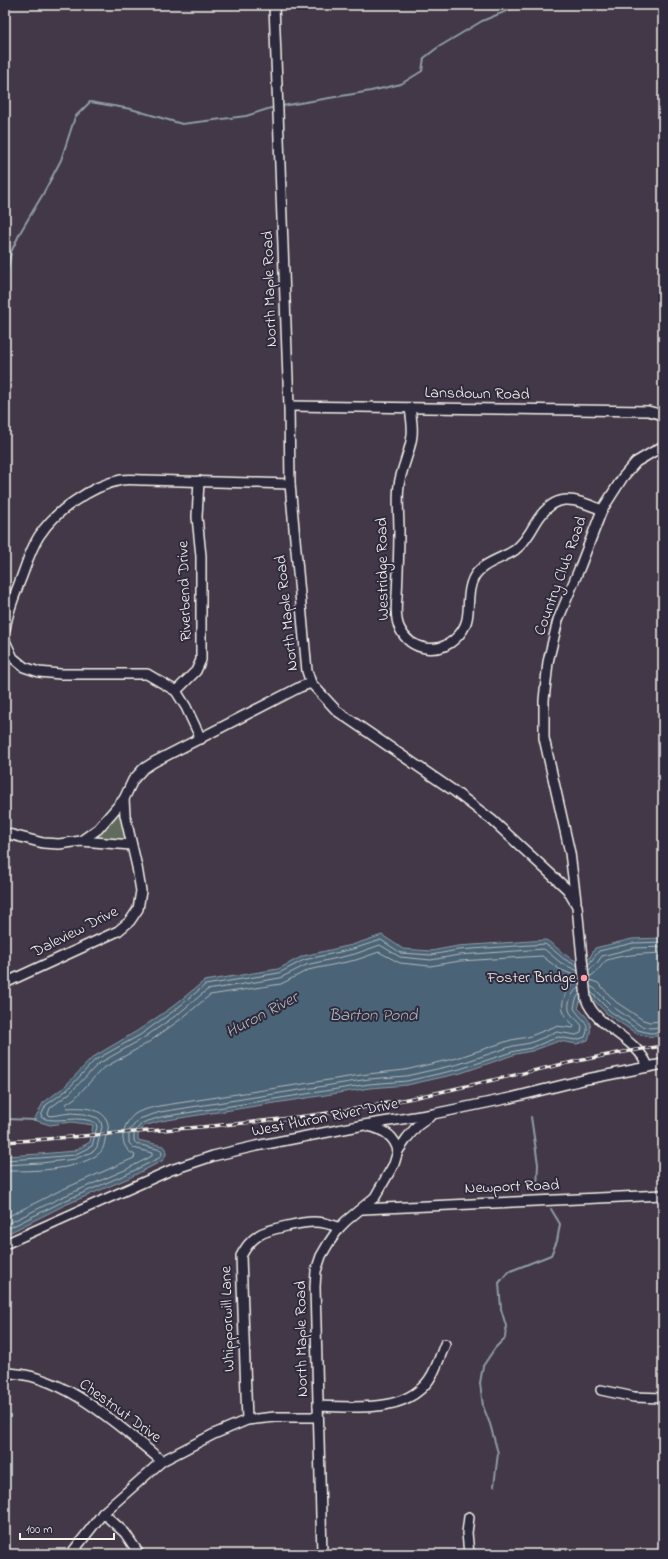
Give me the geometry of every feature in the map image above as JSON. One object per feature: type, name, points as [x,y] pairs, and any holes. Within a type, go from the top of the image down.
[{"type":"street","name":"North Maple Road","points":[[274,5],[289,406],[290,484],[306,665],[311,683],[337,711],[454,791],[492,820],[567,889],[577,906],[586,999],[589,1007],[594,1015],[630,1043],[643,1057],[648,1066]]},
{"type":"street","name":"Lansdown Road","points":[[289,406],[648,411],[663,415]]},
{"type":"street","name":"Westridge Road","points":[[410,408],[412,436],[399,484],[397,508],[399,560],[396,610],[399,629],[406,638],[418,646],[426,649],[439,648],[455,640],[467,622],[470,590],[473,578],[481,569],[515,550],[524,541],[542,513],[550,505],[559,501],[573,500],[602,510]]},
{"type":"street","name":"Country Club Road","points":[[577,906],[570,854],[544,738],[544,700],[548,662],[558,620],[602,510],[623,477],[636,462],[663,446]]},
{"type":"street","points":[[5,630],[6,619],[28,558],[39,536],[59,513],[84,495],[100,486],[121,480],[290,484]]},
{"type":"street","name":"Riverbend Drive","points":[[176,691],[196,670],[201,660],[201,563],[196,517],[199,481]]},
{"type":"street","points":[[5,641],[13,658],[24,667],[39,672],[60,674],[147,674],[176,691],[186,707],[201,739]]},
{"type":"street","points":[[80,840],[98,829],[124,799],[133,780],[143,769],[173,752],[300,687],[311,683]]},
{"type":"street","name":"Daleview Drive","points":[[5,983],[118,931],[130,921],[138,909],[141,891],[131,845],[124,799]]},
{"type":"street","points":[[5,833],[43,843],[59,844],[80,840],[131,845]]},
{"type":"street","name":"West Huron River Drive","points":[[5,1244],[171,1170],[213,1156],[364,1125],[433,1114],[648,1066],[663,1064]]},
{"type":"street","name":"North Maple Road","points":[[322,1554],[315,1287],[316,1271],[321,1256],[339,1228],[363,1209],[375,1197],[394,1164],[398,1151],[417,1126],[433,1114]]},
{"type":"street","points":[[364,1125],[379,1128],[392,1137],[397,1144],[398,1151]]},
{"type":"street","name":"Newport Road","points":[[363,1209],[663,1195]]},
{"type":"street","name":"Whipporwill Lane","points":[[247,1420],[241,1256],[247,1244],[260,1234],[314,1222],[329,1223],[339,1228]]},
{"type":"street","points":[[318,1406],[382,1406],[398,1402],[412,1396],[421,1389],[432,1376],[445,1344]]},
{"type":"street","name":"Chestnut Drive","points":[[9,1373],[52,1383],[64,1389],[103,1413],[162,1460]]},
{"type":"street","points":[[601,1390],[634,1397],[663,1398]]},
{"type":"street","points":[[71,1554],[103,1513],[162,1460],[214,1434],[247,1420],[275,1417],[318,1417]]},
{"type":"street","points":[[103,1513],[125,1533],[139,1554]]},
{"type":"street","points":[[469,1517],[467,1533],[469,1554]]},
{"type":"green space","points":[[118,812],[121,813],[125,839],[124,841],[97,838],[96,834]]},
{"type":"water","name":"Barton Pond","points":[[382,935],[403,949],[431,951],[458,946],[546,940],[570,958],[580,962],[586,962],[595,948],[632,939],[663,938],[663,1035],[650,1037],[637,1034],[607,1014],[589,995],[582,996],[578,1008],[588,1019],[591,1030],[588,1040],[577,1044],[559,1041],[461,1073],[407,1085],[370,1088],[161,1121],[144,1126],[138,1135],[138,1140],[163,1146],[166,1150],[166,1155],[162,1161],[129,1178],[65,1205],[5,1235],[5,1156],[74,1151],[90,1142],[93,1125],[71,1122],[50,1125],[34,1120],[43,1103],[64,1087],[93,1057],[137,1031],[172,1007],[204,981],[278,969],[303,956],[352,945]]},
{"type":"waterway","points":[[282,106],[371,91],[401,84],[422,71],[424,58],[437,48],[482,21],[521,5]]},
{"type":"waterway","points":[[5,286],[11,252],[21,231],[61,160],[75,117],[90,102],[131,109],[182,124],[246,116],[271,108]]},
{"type":"waterway","points":[[531,1117],[538,1164],[537,1190]]},
{"type":"waterway","points":[[5,1119],[36,1120]]},
{"type":"waterway","points":[[494,1486],[498,1453],[483,1406],[480,1383],[483,1366],[495,1348],[505,1338],[506,1326],[501,1309],[499,1283],[508,1272],[551,1255],[557,1241],[560,1224],[551,1209]]},
{"type":"railway","points":[[5,1142],[226,1125],[329,1113],[432,1094],[585,1059],[663,1046]]},
{"type":"place","name":"Foster Bridge","points":[[584,978]]},
{"type":"water label","name":"Huron River","points":[[262,1015]]}]
